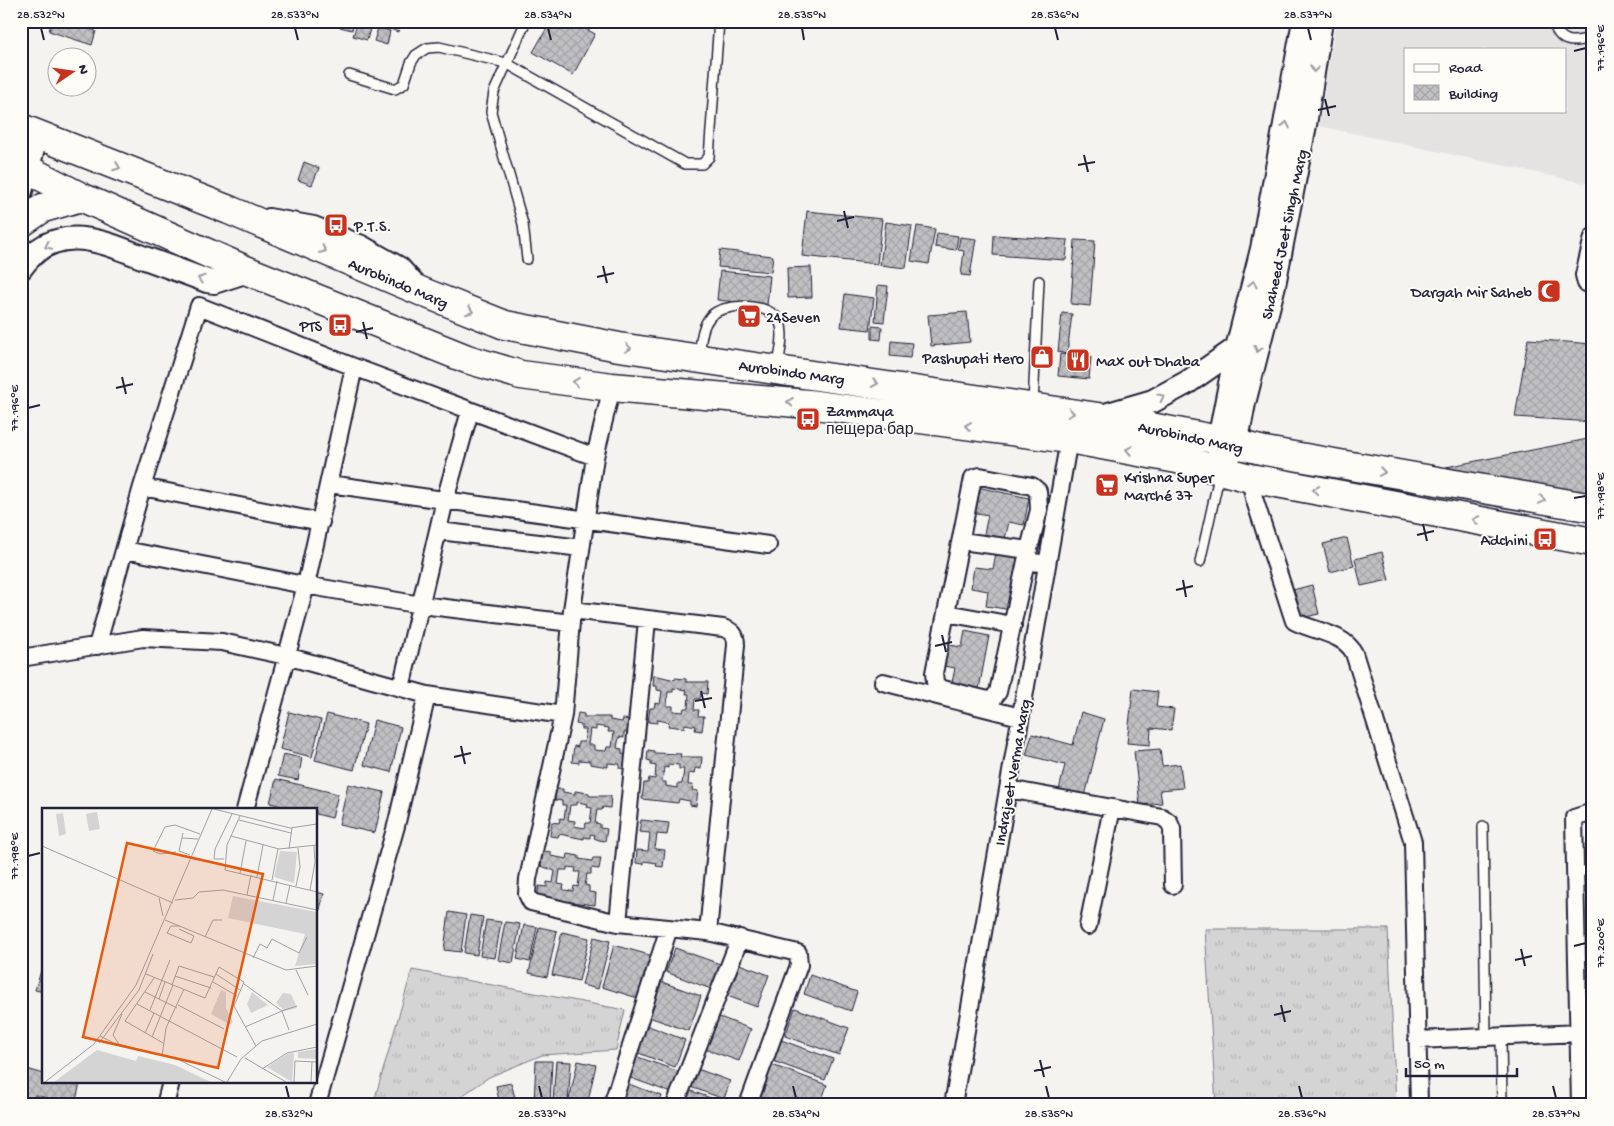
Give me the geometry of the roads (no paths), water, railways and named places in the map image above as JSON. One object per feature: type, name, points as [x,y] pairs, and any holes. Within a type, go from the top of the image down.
[{"type":"highway","name":"Aurobindo Marg","points":[[29,132],[229,210],[425,294],[505,325],[619,347],[778,368],[1098,417],[1593,508]]},
{"type":"highway","name":"Aurobindo Marg","points":[[23,175],[81,197],[248,271],[467,359],[521,375],[612,387],[808,404],[1069,439],[1176,459],[1220,472],[1250,478],[1593,542]]},
{"type":"highway","points":[[21,223],[35,212],[50,204],[81,197]]},
{"type":"main road","name":"Shaheed Jeet Singh Marg","points":[[1228,442],[1237,348],[1262,249],[1304,21]]},
{"type":"main road","name":"Shaheed Jeet Singh Marg","points":[[1228,442],[1244,403],[1274,285],[1305,124],[1321,21]]},
{"type":"main road","points":[[23,175],[29,132]]},
{"type":"main road","points":[[21,268],[31,257],[48,245],[78,238],[99,240],[207,282],[214,282],[248,271]]},
{"type":"main road","points":[[1098,417],[1153,401],[1188,382],[1237,348]]},
{"type":"main road","points":[[1220,472],[1228,442]]},
{"type":"street","points":[[1593,237],[1584,275],[1586,283],[1593,284]]},
{"type":"street","points":[[97,646],[142,487],[199,306],[354,367],[594,457]]},
{"type":"street","points":[[246,808],[306,585],[354,367]]},
{"type":"street","points":[[612,387],[594,457],[571,616],[563,715],[528,879],[527,894],[531,902],[618,923],[708,932],[796,951],[800,956],[799,965],[748,1105]]},
{"type":"street","points":[[401,688],[445,500],[470,411]]},
{"type":"street","name":"Indrajeet Verma Marg","points":[[953,1105],[1069,439]]},
{"type":"street","points":[[980,476],[1032,486],[1038,491],[1039,510],[998,692],[993,699],[988,700],[939,688],[934,682],[934,673],[960,541],[973,478],[980,476]]},
{"type":"street","points":[[1250,478],[1254,498],[1294,621],[1344,641],[1351,646],[1412,842],[1419,1105]]},
{"type":"street","points":[[329,484],[768,546]]},
{"type":"street","points":[[142,487],[321,522]]},
{"type":"street","points":[[439,531],[581,548]]},
{"type":"street","points":[[960,541],[1028,555],[1047,564]]},
{"type":"street","points":[[124,550],[421,605],[647,620],[730,630],[736,640],[708,932]]},
{"type":"street","points":[[946,613],[1012,625]]},
{"type":"street","points":[[618,923],[647,620]]},
{"type":"street","points":[[21,658],[143,638],[222,642],[286,656],[427,695],[563,715]]},
{"type":"street","points":[[883,682],[1020,717]]},
{"type":"street","points":[[318,1101],[396,826],[427,695]]},
{"type":"street","points":[[1008,788],[1162,817],[1169,822],[1172,830],[1173,885]]},
{"type":"street","points":[[1088,926],[1112,808]]},
{"type":"street","points":[[1580,1105],[1586,1084],[1580,1033],[1585,943],[1576,871],[1574,818],[1593,812]]},
{"type":"street","points":[[612,1105],[668,928]]},
{"type":"street","points":[[675,1105],[740,938]]},
{"type":"street","points":[[1417,1040],[1580,1033]]},
{"type":"street","points":[[165,1105],[170,1084]]},
{"type":"lane","points":[[526,21],[494,92],[491,112],[523,224],[527,259]]},
{"type":"lane","points":[[349,75],[395,88],[404,84],[411,63],[416,55],[427,48],[439,47],[506,63],[685,164],[702,164],[709,157],[719,21]]},
{"type":"lane","points":[[1553,21],[1561,38],[1568,42],[1579,42],[1593,37]]},
{"type":"lane","points":[[1033,407],[1038,281]]},
{"type":"lane","points":[[699,357],[703,329],[712,315],[723,309],[744,306],[770,311],[779,321],[781,335],[778,368]]},
{"type":"lane","points":[[1200,562],[1220,472]]},
{"type":"lane","points":[[1483,826],[1494,1037],[1502,1105]]},
{"type":"lane","points":[[1576,871],[1593,871]]},
{"type":"place","name":"P.T.S.","points":[[336,225]]},
{"type":"place","name":"Dargah Mir Saheb","points":[[1549,291]]},
{"type":"place","name":"24Seven","points":[[749,316]]},
{"type":"place","name":"PTS","points":[[340,325]]},
{"type":"place","name":"Pashupati Hero","points":[[1042,357]]},
{"type":"place","name":"Max out Dhaba","points":[[1078,360]]},
{"type":"place","name":"Zammaya пещера бар","points":[[808,419]]},
{"type":"place","name":"Krishna Super Marché 37","points":[[1107,485]]},
{"type":"place","name":"Adchini","points":[[1545,539]]}]
